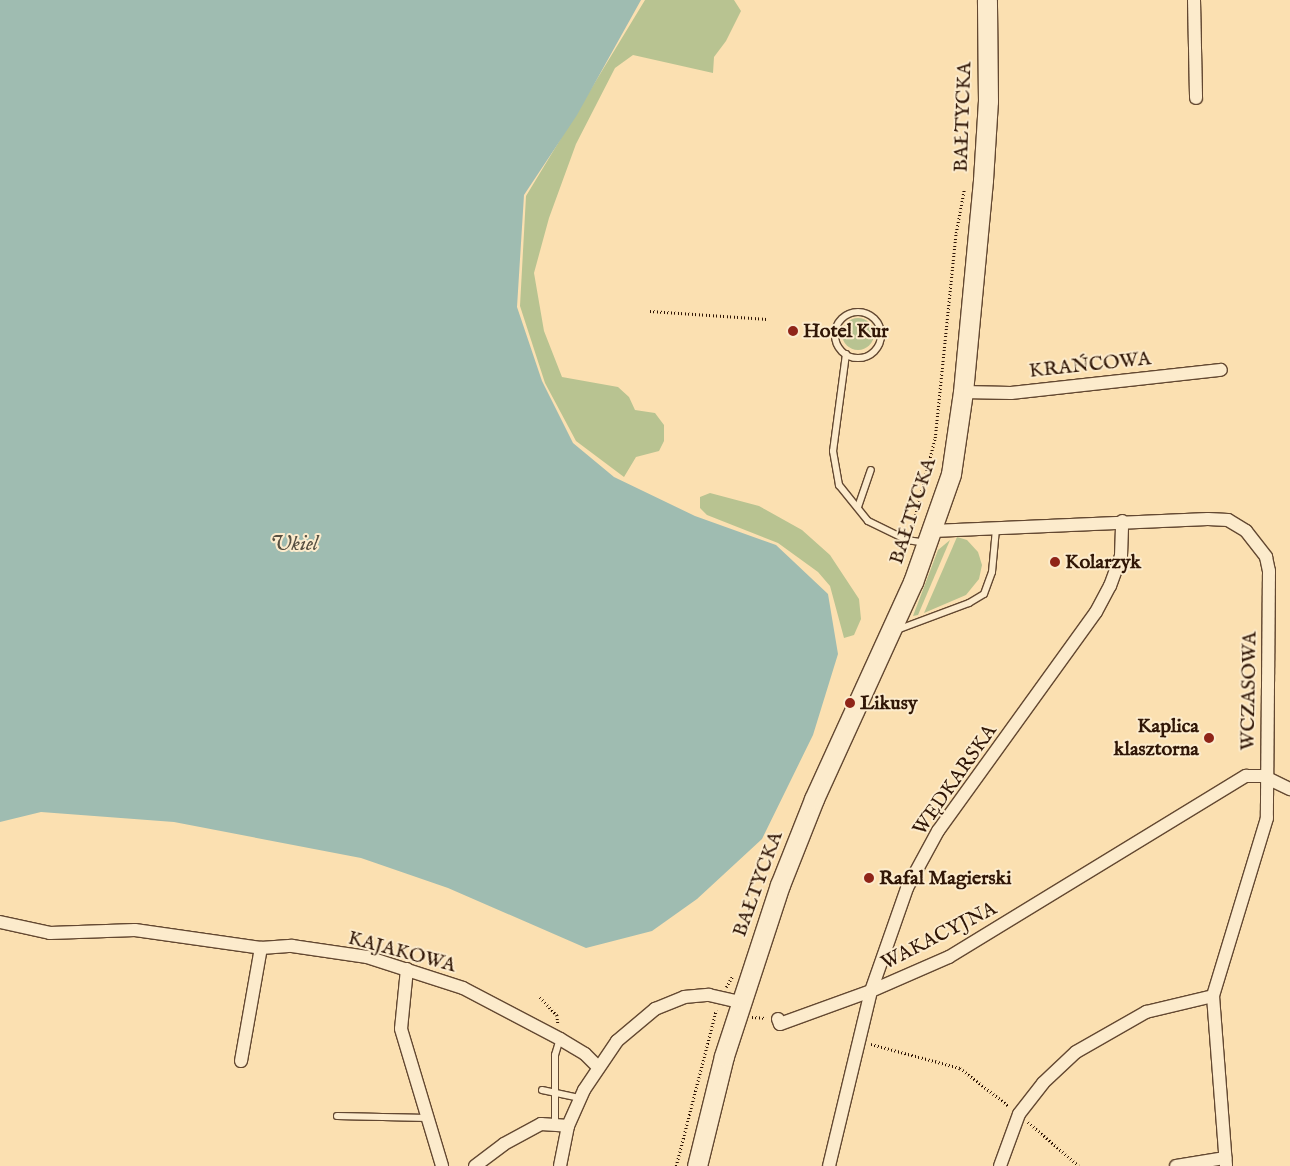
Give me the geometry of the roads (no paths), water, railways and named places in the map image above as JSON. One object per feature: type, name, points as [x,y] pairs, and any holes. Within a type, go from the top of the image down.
[{"type":"main road","name":"BAŁTYCKA","points":[[697,1166],[709,1112],[745,1010],[814,799],[891,632],[931,538],[951,474],[963,392],[987,131],[987,0]]},
{"type":"street","points":[[1194,0],[1196,98]]},
{"type":"street","name":"KRAŃCOWA","points":[[963,392],[1011,392],[1221,370]]},
{"type":"street","name":"WCZASOWA","points":[[931,538],[996,529],[1122,521],[1228,520],[1246,531],[1266,557],[1270,571],[1267,818],[1263,837],[1213,996],[1225,1162]]},
{"type":"street","name":"WĘDKARSKA","points":[[829,1166],[871,991],[907,888],[938,831],[1036,698],[1110,586],[1121,556],[1122,521]]},
{"type":"street","name":"WAKACYJNA","points":[[778,1019],[780,1024],[871,991],[949,957],[1239,778],[1256,774],[1266,777]]},
{"type":"street","points":[[1266,777],[1290,789]]},
{"type":"street","name":"KAJAKOWA","points":[[0,922],[50,933],[136,930],[261,948],[292,946],[367,957],[463,988],[560,1039],[585,1054],[598,1066]]},
{"type":"street","points":[[241,1061],[261,948]]},
{"type":"street","points":[[407,969],[400,1029],[429,1118],[442,1166]]},
{"type":"street","points":[[1000,1166],[1019,1114],[1043,1083],[1076,1052],[1146,1012],[1213,996]]},
{"type":"street","points":[[560,1166],[568,1126],[580,1098],[598,1066],[617,1040],[655,1009],[684,997],[721,998],[745,1010]]},
{"type":"street","points":[[475,1166],[504,1144],[534,1128],[555,1122],[568,1126]]},
{"type":"street","points":[[1176,1166],[1225,1162]]},
{"type":"lane","points":[[846,354],[860,358],[874,351],[878,345],[880,330],[872,317],[858,312],[839,322],[836,343],[846,354],[833,451],[839,484],[868,520],[908,541],[931,538]]},
{"type":"lane","points":[[858,508],[871,470]]},
{"type":"lane","points":[[891,632],[969,604],[984,594],[992,572],[996,529]]},
{"type":"lane","points":[[555,1122],[555,1055],[560,1039]]},
{"type":"lane","points":[[542,1090],[555,1091],[580,1098]]},
{"type":"lane","points":[[337,1116],[429,1118]]},
{"type":"water","name":"Ukiel","points":[[0,0],[641,0],[577,115],[524,195],[517,307],[542,381],[573,443],[614,477],[695,516],[776,545],[828,594],[838,654],[813,735],[762,839],[697,899],[652,931],[586,948],[448,888],[361,858],[174,822],[41,812],[0,822]]},
{"type":"place","name":"Hotel Kur","points":[[793,331]]},
{"type":"place","name":"Kolarzyk","points":[[1055,562]]},
{"type":"place","name":"Likusy","points":[[850,703]]},
{"type":"place","name":"Kaplica klasztorna","points":[[1209,738]]},
{"type":"place","name":"Rafal Magierski","points":[[869,878]]}]
